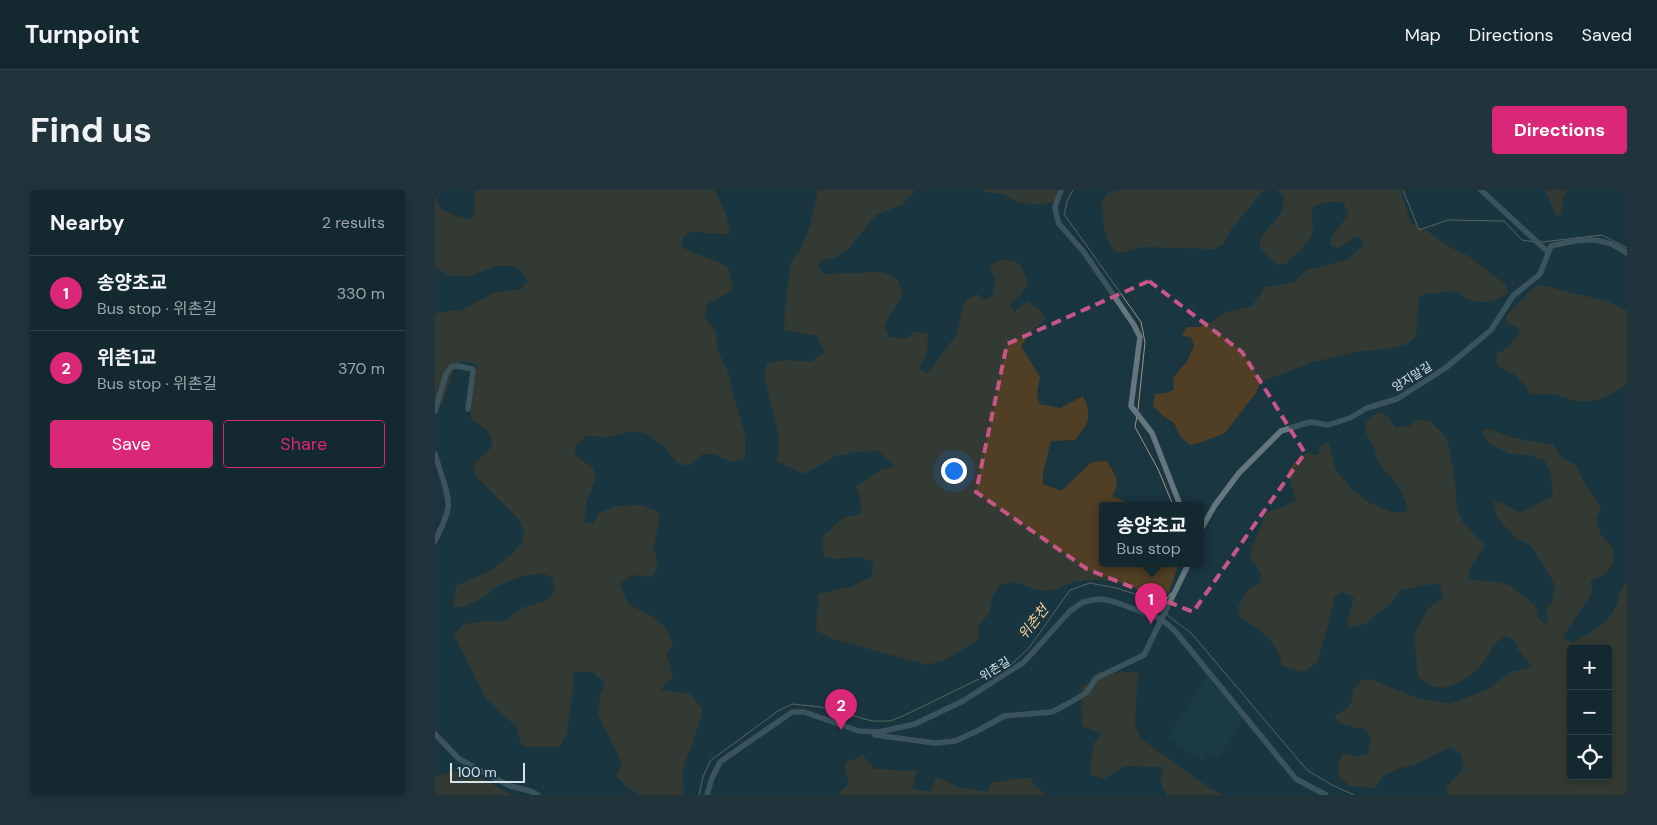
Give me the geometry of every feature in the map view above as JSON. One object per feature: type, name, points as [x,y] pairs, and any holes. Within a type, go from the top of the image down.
[{"type":"street","points":[[1061,190],[1055,206],[1059,224],[1083,251],[1111,290],[1135,324],[1140,337],[1131,406],[1151,434],[1179,502]]},
{"type":"street","points":[[1481,190],[1548,252],[1551,246],[1578,240],[1604,240],[1627,253]]},
{"type":"street","name":"양지말길","points":[[1204,525],[1215,505],[1239,473],[1281,431],[1310,422],[1328,425],[1350,418],[1367,408],[1397,399],[1444,369],[1491,330],[1513,296],[1540,274],[1548,252]]},
{"type":"street","points":[[435,410],[446,374],[451,367],[458,366],[472,369],[473,372],[468,409]]},
{"type":"street","points":[[435,454],[449,506],[435,541]]},
{"type":"street","points":[[866,731],[871,735],[935,743],[948,742],[955,741],[979,730],[1004,716],[1052,712],[1086,693],[1096,678],[1144,655],[1187,567]]},
{"type":"street","name":"위촌길","points":[[707,795],[712,778],[720,762],[792,712],[804,712],[859,731],[879,732],[915,724],[963,701],[1024,662],[1069,611],[1083,602],[1102,600],[1115,602],[1162,618],[1175,631],[1296,779],[1326,795]]},
{"type":"street","points":[[435,734],[459,759],[510,786],[538,795]]},
{"type":"highlighted area","points":[[1149,281],[1242,352],[1305,453],[1193,612],[1087,569],[976,492],[1007,344]]},
{"type":"shaded area","points":[[475,190],[715,190],[726,214],[730,234],[692,231],[683,237],[681,247],[728,267],[733,290],[707,304],[705,318],[716,332],[717,349],[729,374],[745,434],[745,458],[732,462],[713,454],[702,454],[689,466],[677,463],[664,446],[644,433],[630,432],[608,437],[585,436],[574,448],[576,456],[593,468],[596,478],[587,501],[584,521],[593,524],[599,513],[616,506],[642,505],[660,513],[654,548],[658,568],[651,577],[632,575],[620,583],[628,604],[653,617],[666,628],[673,645],[666,654],[673,676],[660,690],[690,694],[703,710],[684,764],[684,795],[639,795],[616,776],[622,763],[598,715],[600,696],[605,684],[593,672],[574,672],[567,733],[559,747],[525,747],[520,741],[517,728],[485,697],[454,635],[464,624],[505,621],[522,608],[545,601],[554,593],[553,578],[543,573],[522,576],[498,586],[484,597],[464,607],[453,606],[456,586],[492,570],[512,554],[522,542],[524,532],[519,520],[475,475],[473,465],[492,447],[489,433],[480,424],[471,419],[471,392],[477,364],[462,361],[454,366],[443,404],[435,404],[435,315],[437,313],[462,310],[493,293],[521,289],[528,281],[516,266],[496,266],[470,276],[449,276],[435,267],[435,195],[441,209],[468,219],[474,214]]},
{"type":"shaded area","points":[[818,190],[916,190],[902,205],[877,214],[850,247],[836,258],[822,259],[818,266],[824,274],[883,272],[898,280],[903,294],[884,326],[889,337],[906,339],[915,331],[928,334],[927,353],[919,369],[928,373],[956,335],[965,300],[978,294],[984,300],[993,296],[995,279],[989,266],[1001,260],[1017,262],[1023,270],[1028,283],[1021,294],[1009,306],[1015,311],[1027,301],[1038,308],[1046,319],[1033,330],[1021,346],[1040,377],[1037,393],[1039,404],[1060,408],[1083,396],[1089,415],[1084,429],[1075,440],[1051,441],[1043,472],[1043,484],[1061,491],[1092,462],[1107,461],[1115,474],[1117,482],[1112,496],[1125,502],[1099,502],[1099,567],[1178,567],[1169,592],[1161,599],[1130,586],[1100,580],[1089,580],[1046,590],[1033,589],[1016,582],[999,585],[992,597],[989,613],[978,627],[978,640],[949,658],[927,665],[830,638],[816,630],[819,594],[850,587],[871,577],[874,562],[860,557],[836,559],[824,556],[822,537],[844,517],[861,514],[860,499],[856,486],[881,470],[895,466],[878,451],[854,452],[834,457],[804,474],[776,461],[778,456],[778,433],[764,375],[767,364],[785,360],[811,362],[824,352],[817,336],[784,330],[791,262],[800,250],[810,226]]},
{"type":"shaded area","points":[[982,190],[1060,190],[1053,202],[1035,205],[1016,201],[1003,194],[984,192]]},
{"type":"shaded area","points":[[1119,190],[1271,190],[1263,191],[1230,231],[1223,244],[1214,249],[1142,247],[1120,253],[1114,249],[1107,238],[1103,223],[1102,201],[1108,193]]},
{"type":"shaded area","points":[[1275,190],[1401,190],[1411,224],[1424,229],[1451,248],[1467,255],[1506,285],[1508,292],[1500,298],[1485,302],[1470,300],[1456,291],[1426,294],[1419,297],[1416,336],[1408,344],[1386,349],[1356,352],[1313,362],[1260,382],[1256,393],[1225,433],[1190,445],[1181,437],[1174,423],[1153,406],[1155,394],[1174,390],[1173,378],[1187,361],[1194,346],[1191,337],[1182,336],[1187,327],[1200,327],[1210,323],[1224,313],[1252,306],[1265,287],[1294,282],[1307,270],[1347,260],[1362,246],[1362,239],[1356,237],[1338,248],[1330,245],[1332,236],[1349,214],[1343,202],[1328,202],[1314,206],[1312,235],[1306,245],[1285,264],[1278,265],[1260,248],[1260,239],[1283,210],[1284,196]]},
{"type":"shaded area","points":[[1545,190],[1567,190],[1562,201],[1562,214],[1556,216]]},
{"type":"shaded area","points":[[1536,285],[1548,286],[1598,299],[1627,311],[1627,384],[1601,398],[1581,402],[1557,395],[1530,394],[1514,374],[1499,367],[1496,361],[1497,354],[1507,348],[1519,334],[1518,327],[1508,324],[1506,316]]},
{"type":"shaded area","points":[[1378,412],[1388,416],[1395,427],[1410,426],[1418,419],[1431,422],[1447,438],[1454,473],[1457,507],[1463,523],[1485,545],[1470,568],[1468,579],[1497,582],[1511,586],[1535,605],[1538,618],[1546,624],[1548,620],[1546,609],[1553,600],[1554,583],[1531,546],[1517,539],[1496,516],[1494,501],[1502,503],[1520,513],[1553,496],[1550,471],[1544,460],[1528,455],[1510,454],[1491,445],[1484,436],[1483,429],[1492,430],[1509,437],[1553,445],[1562,458],[1576,465],[1582,479],[1601,508],[1596,520],[1601,535],[1612,547],[1614,562],[1604,575],[1591,580],[1592,593],[1562,638],[1573,643],[1606,620],[1614,611],[1621,590],[1627,582],[1627,795],[1448,795],[1446,789],[1463,770],[1462,755],[1451,747],[1416,764],[1397,769],[1384,776],[1375,788],[1350,786],[1338,776],[1338,765],[1343,753],[1356,757],[1368,754],[1371,739],[1366,729],[1344,724],[1334,716],[1348,708],[1352,700],[1353,691],[1361,680],[1370,679],[1417,698],[1450,704],[1486,690],[1511,672],[1532,667],[1518,650],[1515,641],[1505,636],[1496,643],[1472,674],[1457,683],[1442,688],[1435,687],[1418,677],[1414,635],[1427,610],[1443,597],[1440,584],[1424,585],[1401,591],[1388,606],[1365,624],[1349,628],[1347,622],[1354,598],[1343,592],[1334,597],[1318,662],[1304,672],[1282,666],[1277,650],[1267,637],[1240,618],[1238,607],[1246,592],[1261,581],[1260,572],[1250,559],[1252,548],[1266,513],[1296,501],[1288,471],[1298,459],[1307,453],[1319,455],[1319,446],[1329,442],[1335,469],[1353,490],[1369,503],[1392,512],[1407,512],[1406,503],[1400,488],[1378,462],[1374,448],[1366,433],[1366,422]]},
{"type":"shaded area","points":[[1138,672],[1135,724],[1141,739],[1211,789],[1224,795],[1167,795],[1161,784],[1162,767],[1125,766],[1104,779],[1090,774],[1093,744],[1102,734],[1082,726],[1081,687],[1112,673]]},
{"type":"shaded area","points":[[1208,675],[1243,720],[1218,759],[1208,753],[1202,761],[1167,738]]},
{"type":"shaded area","points":[[863,755],[874,769],[917,771],[912,788],[931,792],[936,777],[959,787],[988,792],[991,783],[1019,778],[1032,778],[1033,784],[1047,795],[837,795],[848,784],[845,763]]},
{"type":"shaded area","points":[[458,770],[474,774],[512,795],[435,795],[435,777]]},
{"type":"waterway","points":[[1073,190],[1068,199],[1064,214],[1141,322],[1145,342],[1138,410]]},
{"type":"waterway","points":[[1403,190],[1419,230],[1448,220],[1504,221],[1522,240],[1535,242]]},
{"type":"waterway","points":[[1542,242],[1602,235],[1627,248]]},
{"type":"waterway","points":[[1137,416],[1135,427],[1158,469],[1172,502]]},
{"type":"waterway","name":"위촌천","points":[[699,795],[703,777],[710,761],[778,711],[792,704],[821,707],[872,721],[890,721],[1014,662],[1029,648],[1070,590],[1090,583],[1116,588],[1141,596],[1163,612]]},
{"type":"waterway","points":[[1159,609],[1171,593]]},
{"type":"waterway","name":"위촌천","points":[[1166,614],[1192,634],[1307,770],[1332,785],[1354,795]]},
{"type":"place","name":"송양초교","points":[[1151,624]]},
{"type":"place","name":"위촌1교","points":[[841,730]]}]
